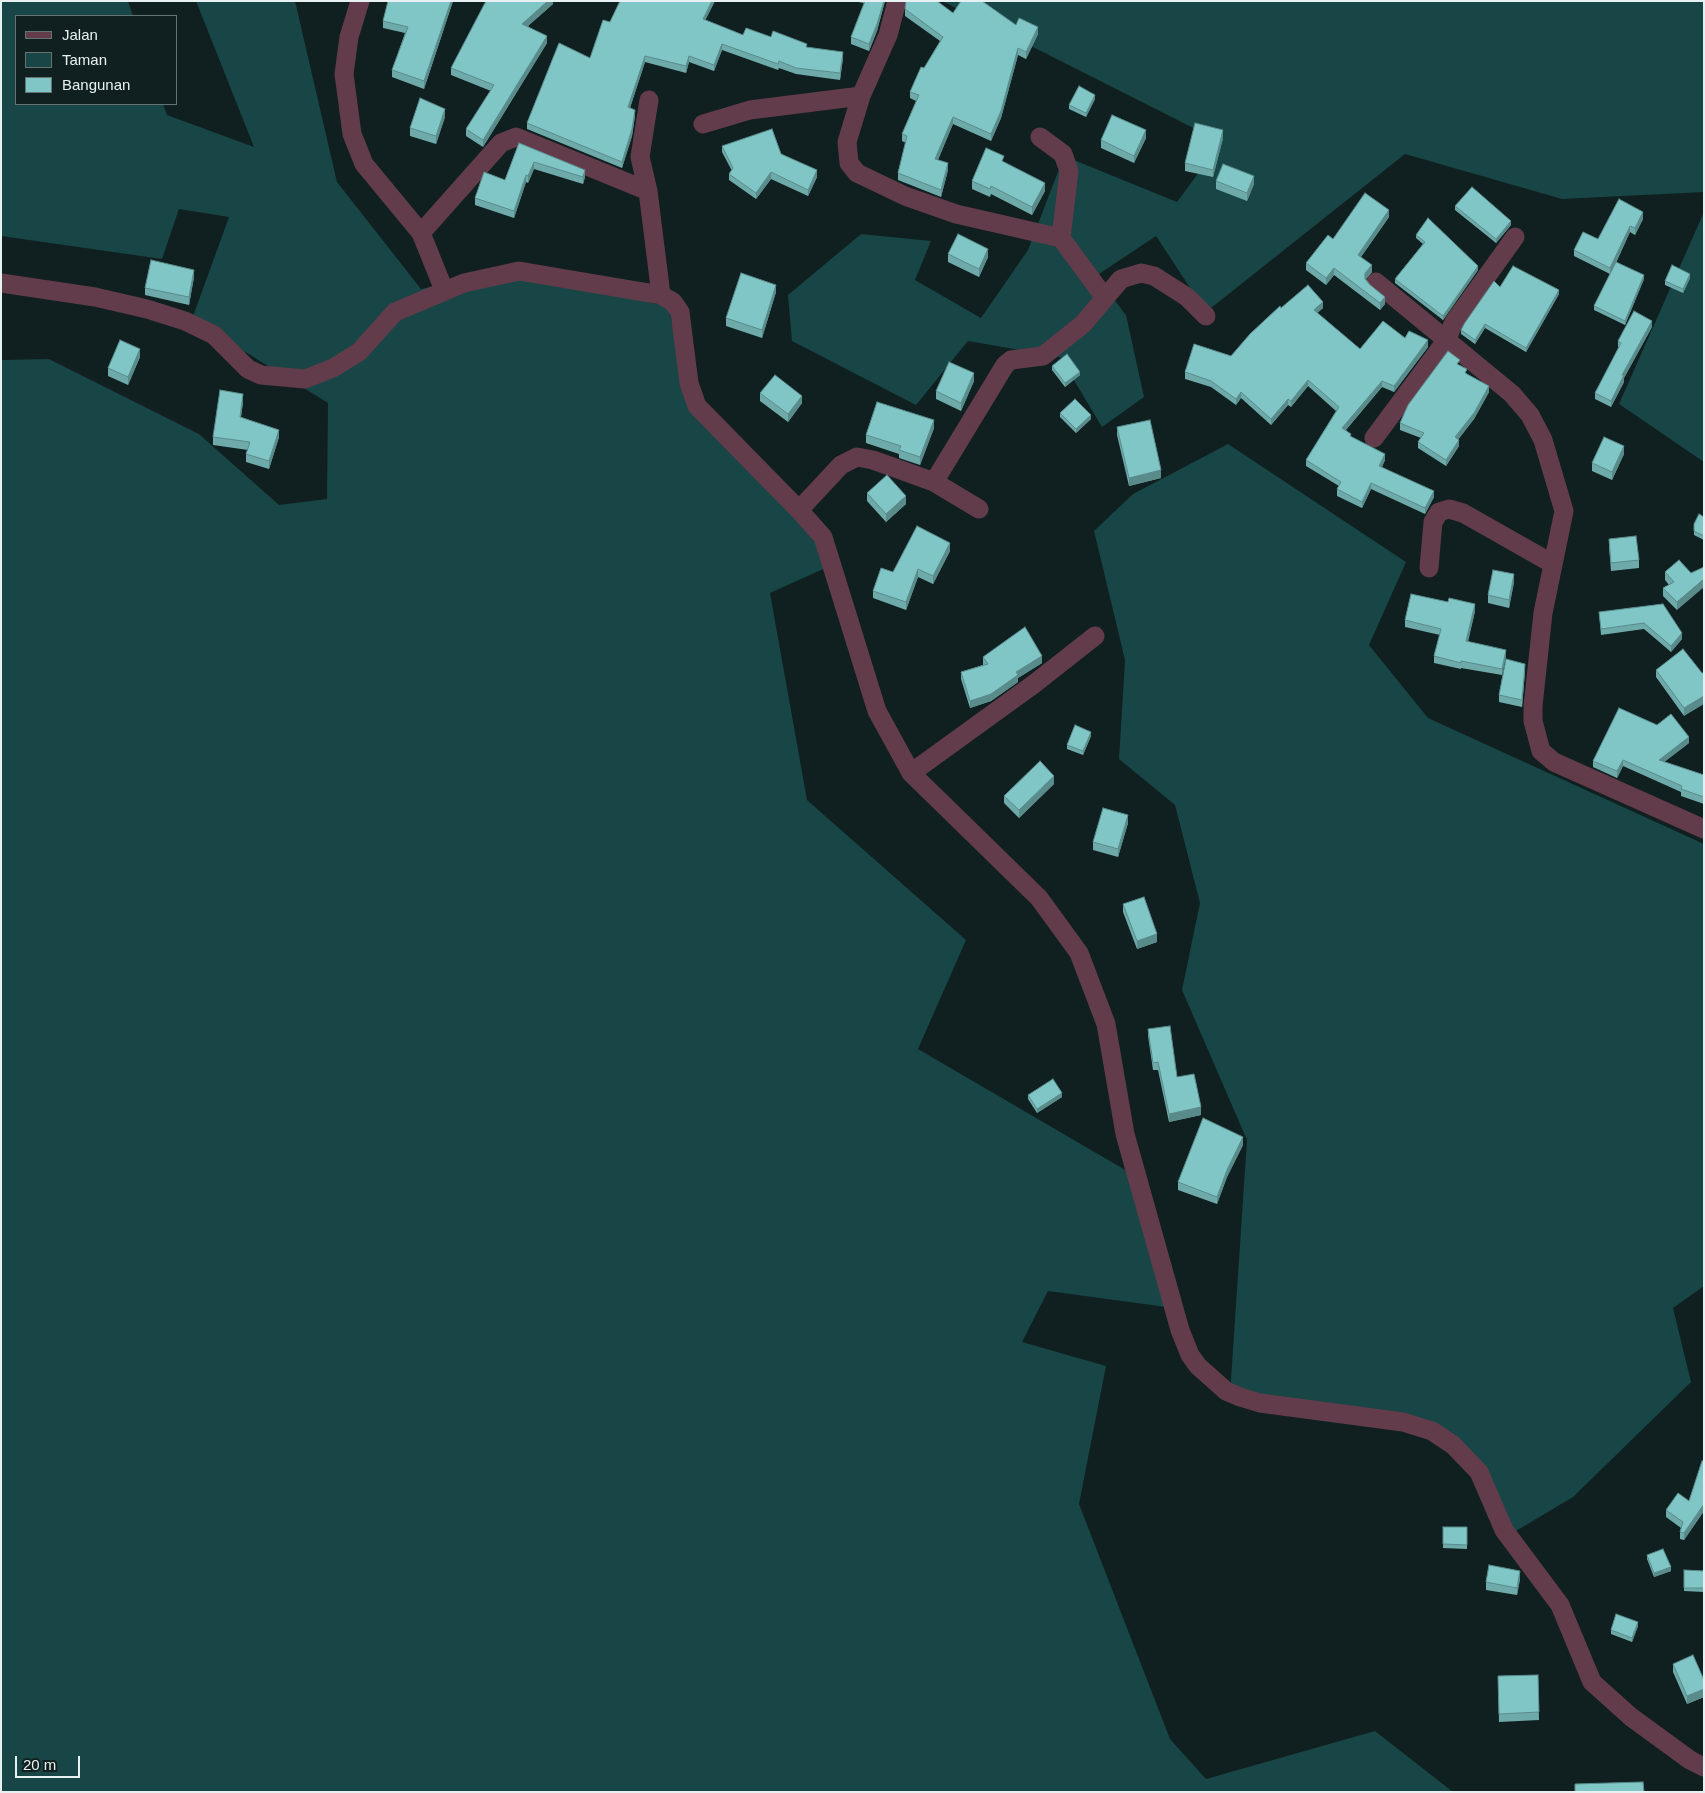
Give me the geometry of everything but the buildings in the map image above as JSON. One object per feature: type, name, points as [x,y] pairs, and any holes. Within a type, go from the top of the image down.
[{"type":"street","points":[[360,1],[349,37],[344,74],[352,134],[364,164],[421,233],[444,290]]},
{"type":"street","points":[[897,1],[888,35],[861,96],[847,142],[849,163],[857,173],[905,196],[956,214],[1061,238],[1105,298]]},
{"type":"street","points":[[703,124],[750,110],[861,96]]},
{"type":"street","points":[[649,100],[640,158],[648,191],[662,295]]},
{"type":"street","points":[[421,233],[501,143],[516,137],[648,191]]},
{"type":"street","points":[[1040,137],[1063,154],[1070,171],[1061,238]]},
{"type":"street","points":[[1374,438],[1446,341],[1454,322],[1515,237]]},
{"type":"street","points":[[1,284],[95,297],[155,311],[185,321],[214,335],[248,369],[261,375],[305,379],[333,368],[359,352],[395,312],[464,283],[520,271],[662,295],[673,302],[680,312],[689,383],[697,406],[823,537],[877,711],[911,773],[1039,898],[1079,953],[1106,1024],[1125,1134],[1180,1330],[1190,1355],[1198,1366],[1226,1391],[1240,1397],[1260,1403],[1403,1422],[1432,1431],[1453,1445],[1479,1472],[1504,1530],[1560,1605],[1592,1682],[1631,1718],[1690,1760],[1704,1766]]},
{"type":"street","points":[[934,482],[1005,365],[1011,360],[1042,356],[1083,324],[1121,279],[1141,273],[1154,276],[1187,297],[1206,316]]},
{"type":"street","points":[[1376,282],[1512,394],[1530,415],[1543,440],[1564,511],[1543,613],[1533,706],[1533,721],[1541,751],[1554,762],[1704,829]]},
{"type":"street","points":[[799,510],[841,465],[857,457],[873,460],[934,482],[979,509]]},
{"type":"street","points":[[1429,568],[1433,522],[1439,512],[1449,509],[1463,513],[1553,564]]},
{"type":"street","points":[[911,773],[1034,684],[1095,636]]},
{"type":"green space","points":[[1,1],[128,1],[133,15],[15,15],[15,105],[163,105],[167,115],[254,147],[196,1],[295,1],[337,182],[421,289],[515,269],[669,307],[682,373],[711,427],[809,507],[832,565],[770,593],[807,800],[966,940],[918,1049],[1127,1171],[1166,1307],[1048,1291],[1022,1342],[1106,1366],[1079,1504],[1170,1739],[1206,1779],[1375,1731],[1453,1792],[1,1792],[1,360],[49,359],[199,434],[279,505],[327,499],[328,403],[192,319],[229,217],[179,209],[162,259],[1,236]]},
{"type":"green space","points":[[942,1],[1704,1],[1704,192],[1562,199],[1405,154],[1206,312],[1156,236],[1096,276],[1126,315],[1144,397],[1102,427],[1060,357],[968,341],[916,405],[792,341],[788,295],[861,234],[931,241],[915,280],[981,318],[1028,250],[1064,156],[1177,202],[1221,142]]},
{"type":"green space","points":[[1704,212],[1704,462],[1619,404]]},
{"type":"green space","points":[[1228,444],[1406,562],[1369,645],[1428,718],[1704,844],[1704,1286],[1673,1308],[1691,1382],[1573,1497],[1516,1531],[1455,1453],[1396,1418],[1230,1394],[1247,1140],[1182,990],[1200,903],[1175,805],[1119,759],[1125,660],[1094,531],[1133,494]]}]
